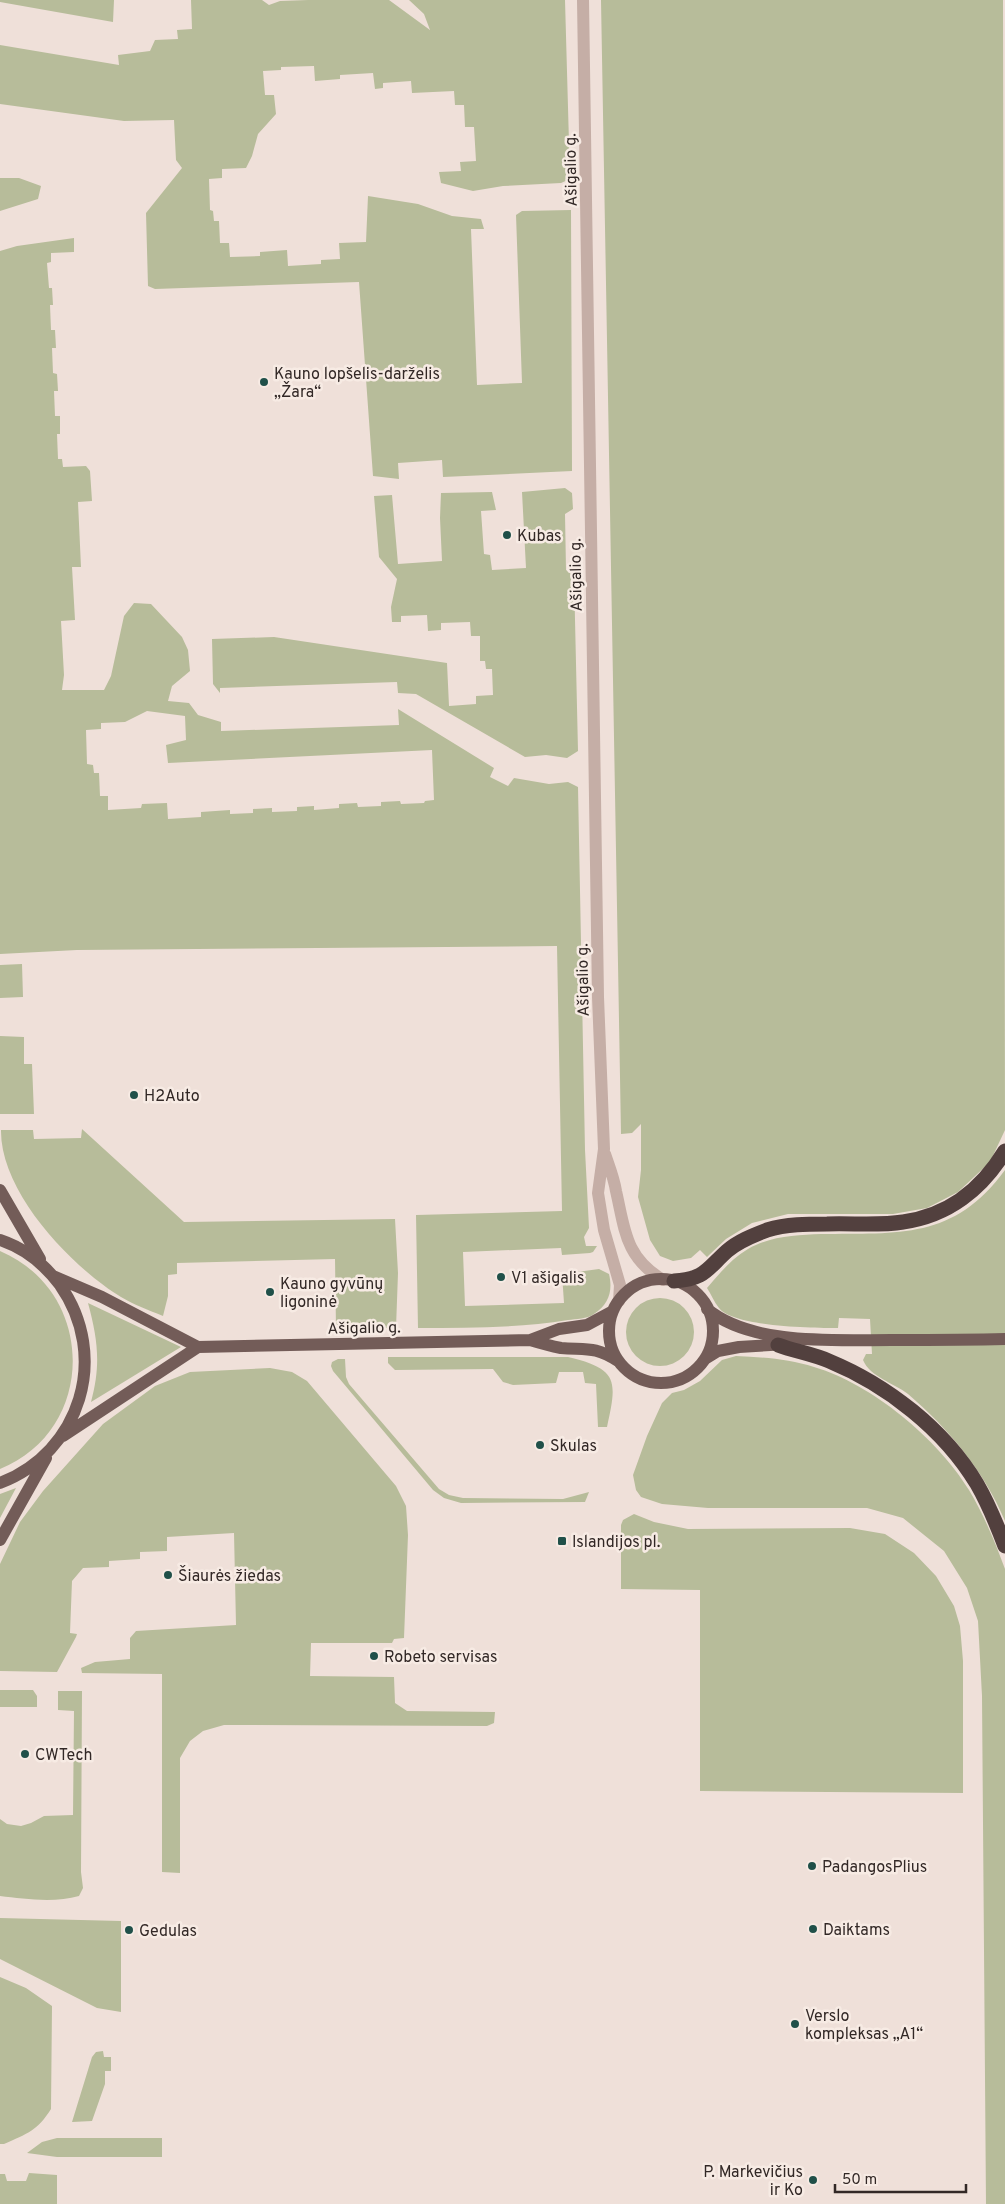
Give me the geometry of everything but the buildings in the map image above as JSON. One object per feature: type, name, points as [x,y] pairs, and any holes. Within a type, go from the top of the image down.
[{"type":"highway","points":[[668,1280],[689,1280],[701,1276],[728,1250],[752,1236],[769,1229],[791,1224],[903,1222],[930,1216],[951,1206],[972,1191],[992,1172],[1005,1151]]},
{"type":"highway","points":[[778,1346],[828,1360],[860,1376],[894,1397],[925,1422],[953,1450],[976,1483],[994,1518],[1005,1546]]},
{"type":"main road","points":[[0,1190],[44,1266]]},
{"type":"main road","points":[[0,1240],[26,1252],[44,1266],[54,1276],[68,1296],[78,1319],[84,1343],[85,1368],[82,1392],[74,1416],[48,1454],[0,1540]]},
{"type":"main road","name":"Ašigalio g.","points":[[54,1276],[102,1297],[198,1347],[530,1340],[560,1348],[589,1349],[604,1352],[618,1361]]},
{"type":"main road","points":[[806,1340],[778,1346],[739,1347],[718,1351],[704,1360],[689,1375],[679,1380],[656,1383],[634,1376],[618,1361],[612,1349],[609,1336],[610,1323],[616,1306],[627,1292],[638,1285],[650,1281],[668,1280],[688,1288],[700,1297],[708,1309],[720,1319],[740,1327],[806,1340],[1005,1339]]},
{"type":"main road","name":"Ašigalio g.","points":[[530,1340],[559,1329],[587,1325],[616,1306]]},
{"type":"main road","points":[[704,1360],[710,1348],[713,1334],[708,1309]]},
{"type":"main road","points":[[61,1437],[198,1347]]},
{"type":"main road","points":[[0,1483],[28,1470],[48,1454]]},
{"type":"street","name":"Ašigalio g.","points":[[583,0],[598,977],[604,1149],[598,1193],[600,1212],[620,1284],[616,1306]]},
{"type":"street","name":"Ašigalio g.","points":[[604,1149],[623,1225],[636,1258],[648,1271],[668,1280]]},
{"type":"green space","points":[[0,0],[114,0],[113,22],[0,2]]},
{"type":"green space","points":[[191,0],[262,0],[269,5],[280,1],[389,0],[430,30],[424,14],[409,0],[565,0],[570,179],[561,183],[503,186],[473,191],[441,183],[439,172],[461,171],[460,162],[476,161],[474,127],[465,127],[464,105],[455,105],[454,91],[412,93],[411,81],[383,83],[383,88],[375,89],[373,73],[340,75],[340,79],[315,81],[314,66],[281,67],[281,70],[263,71],[265,95],[274,95],[276,114],[258,134],[252,156],[246,168],[222,169],[222,178],[209,179],[210,210],[213,211],[214,221],[219,221],[220,243],[229,243],[230,257],[260,256],[260,252],[287,250],[288,266],[321,264],[321,260],[340,259],[339,243],[366,242],[368,196],[418,204],[452,216],[481,219],[484,229],[471,229],[477,385],[522,383],[516,215],[522,211],[571,210],[572,471],[443,477],[442,460],[398,463],[399,479],[373,476],[359,282],[155,289],[148,286],[146,213],[182,168],[176,160],[174,120],[124,121],[0,104],[0,45],[119,65],[118,55],[150,51],[155,40],[178,39],[177,30],[192,29]]},
{"type":"green space","points":[[601,0],[1003,0],[1005,1130],[990,1162],[958,1192],[927,1208],[893,1214],[788,1214],[752,1223],[726,1239],[707,1257],[700,1250],[691,1258],[673,1261],[660,1256],[650,1240],[638,1197],[641,1170],[641,1124],[632,1133],[621,1134]]},
{"type":"green space","points":[[0,178],[19,178],[41,186],[38,199],[0,211]]},
{"type":"green space","points":[[74,238],[74,252],[51,253],[51,262],[47,263],[49,288],[52,288],[53,305],[50,305],[51,330],[55,330],[56,348],[52,348],[53,373],[57,374],[58,391],[54,391],[55,416],[60,416],[60,434],[57,434],[58,459],[62,459],[63,467],[86,466],[90,471],[92,501],[78,502],[81,567],[72,567],[75,620],[61,621],[64,675],[62,690],[104,690],[111,676],[124,616],[134,603],[151,604],[182,637],[188,650],[190,671],[172,686],[168,701],[189,703],[198,715],[221,722],[221,731],[399,725],[398,709],[494,768],[490,777],[508,786],[514,778],[549,784],[568,782],[578,787],[585,1150],[589,1228],[584,1237],[586,1246],[597,1246],[590,1253],[562,1255],[561,1248],[463,1252],[465,1306],[564,1303],[562,1274],[599,1269],[609,1274],[609,1297],[603,1306],[591,1316],[550,1323],[512,1326],[418,1328],[416,1215],[562,1211],[557,946],[77,950],[0,954],[0,251],[17,246]],"holes":[[[147,711],[185,716],[186,740],[166,745],[168,763],[432,750],[434,800],[425,801],[424,803],[401,804],[400,801],[381,802],[381,806],[358,807],[357,803],[339,804],[339,808],[314,810],[314,806],[297,807],[297,811],[272,812],[272,808],[253,809],[253,813],[230,814],[230,810],[201,812],[201,817],[168,819],[167,803],[142,804],[141,808],[108,810],[108,796],[100,796],[99,773],[94,773],[93,765],[87,764],[86,730],[101,729],[101,723],[125,722]]]},
{"type":"green space","points":[[565,488],[572,493],[573,509],[565,514],[566,570],[574,576],[578,751],[567,758],[546,755],[525,757],[416,694],[398,693],[397,682],[220,688],[220,693],[213,684],[212,639],[274,637],[447,663],[449,706],[476,704],[476,696],[493,695],[492,669],[486,669],[485,661],[480,661],[480,636],[471,636],[470,622],[441,623],[441,630],[428,631],[427,615],[401,616],[401,622],[392,622],[391,607],[397,579],[379,557],[374,496],[392,495],[398,564],[442,561],[441,493],[492,492],[496,510],[481,511],[484,554],[490,555],[492,570],[526,568],[522,492]]},
{"type":"green space","points":[[22,964],[23,997],[0,998],[0,965]]},
{"type":"green space","points":[[0,1036],[24,1037],[24,1064],[32,1064],[34,1114],[0,1114]]},
{"type":"green space","points":[[82,1129],[184,1222],[395,1219],[398,1273],[396,1328],[336,1328],[335,1259],[177,1263],[177,1274],[168,1275],[168,1296],[163,1316],[121,1297],[82,1268],[43,1226],[26,1203],[13,1179],[4,1154],[1,1130],[33,1130],[34,1139],[81,1138]]},
{"type":"green space","points":[[1005,1170],[1005,1521],[987,1485],[951,1436],[908,1394],[866,1366],[863,1360],[866,1354],[872,1354],[870,1319],[839,1318],[838,1328],[794,1327],[757,1323],[727,1314],[719,1308],[707,1288],[736,1257],[765,1241],[803,1235],[900,1232],[923,1228],[945,1221],[966,1209],[986,1193]]},
{"type":"green space","points":[[0,1251],[32,1271],[55,1297],[68,1328],[73,1361],[68,1394],[55,1424],[32,1450],[0,1469]]},
{"type":"green space","points":[[660,1298],[673,1301],[684,1308],[691,1319],[694,1332],[691,1345],[684,1356],[673,1363],[660,1366],[647,1363],[636,1356],[629,1345],[626,1332],[629,1319],[636,1308],[647,1301]]},
{"type":"green space","points":[[88,1303],[181,1347],[91,1402],[96,1376],[97,1352]]},
{"type":"green space","points":[[736,1356],[775,1359],[814,1367],[858,1386],[902,1416],[940,1452],[969,1490],[980,1509],[1005,1569],[1005,2204],[986,2204],[982,1696],[978,1621],[967,1588],[944,1551],[903,1518],[867,1508],[708,1508],[662,1504],[641,1497],[636,1490],[633,1475],[647,1436],[662,1403],[672,1393],[684,1390],[700,1381],[722,1360]]},
{"type":"green space","points":[[388,1357],[568,1357],[585,1362],[605,1372],[610,1379],[613,1388],[607,1427],[598,1427],[596,1384],[585,1383],[583,1372],[559,1372],[556,1383],[513,1385],[503,1382],[493,1369],[395,1370],[388,1363]]},
{"type":"green space","points":[[338,1359],[345,1359],[346,1377],[349,1384],[439,1489],[449,1495],[463,1498],[563,1499],[589,1492],[585,1502],[461,1503],[444,1498],[433,1490],[333,1371],[332,1362]]},
{"type":"green space","points":[[270,1368],[292,1372],[307,1381],[396,1486],[406,1506],[408,1535],[404,1638],[394,1639],[392,1643],[311,1643],[310,1676],[394,1677],[395,1703],[407,1711],[495,1712],[494,1723],[487,1726],[224,1725],[203,1731],[190,1741],[180,1758],[180,1873],[162,1872],[162,1674],[82,1673],[81,1668],[95,1662],[130,1659],[130,1638],[136,1631],[236,1625],[234,1533],[167,1537],[167,1551],[140,1552],[140,1559],[109,1561],[109,1567],[83,1568],[72,1581],[70,1633],[77,1634],[57,1672],[0,1671],[0,1564],[20,1522],[43,1491],[103,1424],[155,1386],[190,1372]]},
{"type":"green space","points":[[16,1488],[0,1518],[0,1494]]},
{"type":"green space","points":[[634,1514],[654,1522],[688,1529],[850,1528],[885,1534],[914,1553],[936,1576],[954,1606],[960,1626],[963,1661],[963,1793],[700,1791],[700,1590],[621,1589],[621,1525],[623,1520]]},
{"type":"green space","points":[[0,1690],[33,1690],[37,1696],[37,1707],[0,1707]]},
{"type":"green space","points":[[58,1691],[82,1691],[81,1872],[83,1888],[79,1896],[60,1899],[40,1900],[0,1896],[0,1819],[7,1824],[21,1826],[44,1816],[73,1815],[74,1711],[58,1710]]},
{"type":"green space","points":[[0,1918],[121,1921],[121,2012],[97,2008],[0,1959]]},
{"type":"green space","points":[[0,1977],[26,1988],[52,2006],[51,2109],[31,2131],[4,2144],[0,2144]]},
{"type":"green space","points":[[103,2051],[104,2057],[111,2057],[111,2071],[105,2071],[105,2084],[92,2121],[72,2122],[92,2057],[96,2052]]},
{"type":"green space","points":[[57,2138],[162,2138],[162,2157],[57,2157],[27,2153],[42,2142]]},
{"type":"green space","points":[[29,2173],[57,2175],[57,2204],[0,2204],[0,2174],[5,2174],[7,2181],[26,2181]]},
{"type":"place","name":"Kauno lopšelis-darželis „Žara“","points":[[264,382]]},
{"type":"place","name":"Kubas","points":[[507,535]]},
{"type":"place","name":"H2Auto","points":[[134,1095]]},
{"type":"place","name":"V1 ašigalis","points":[[501,1277]]},
{"type":"place","name":"Kauno gyvūnų ligoninė","points":[[270,1292]]},
{"type":"place","name":"Skulas","points":[[540,1445]]},
{"type":"place","name":"Islandijos pl.","points":[[562,1541]]},
{"type":"place","name":"Šiaurės žiedas","points":[[168,1575]]},
{"type":"place","name":"Robeto servisas","points":[[374,1656]]},
{"type":"place","name":"CWTech","points":[[25,1754]]},
{"type":"place","name":"PadangosPlius","points":[[812,1866]]},
{"type":"place","name":"Daiktams","points":[[813,1929]]},
{"type":"place","name":"Gedulas","points":[[129,1930]]},
{"type":"place","name":"Verslo kompleksas „A1“","points":[[795,2024]]},
{"type":"place","name":"P. Markevičius ir Ko","points":[[813,2180]]}]
